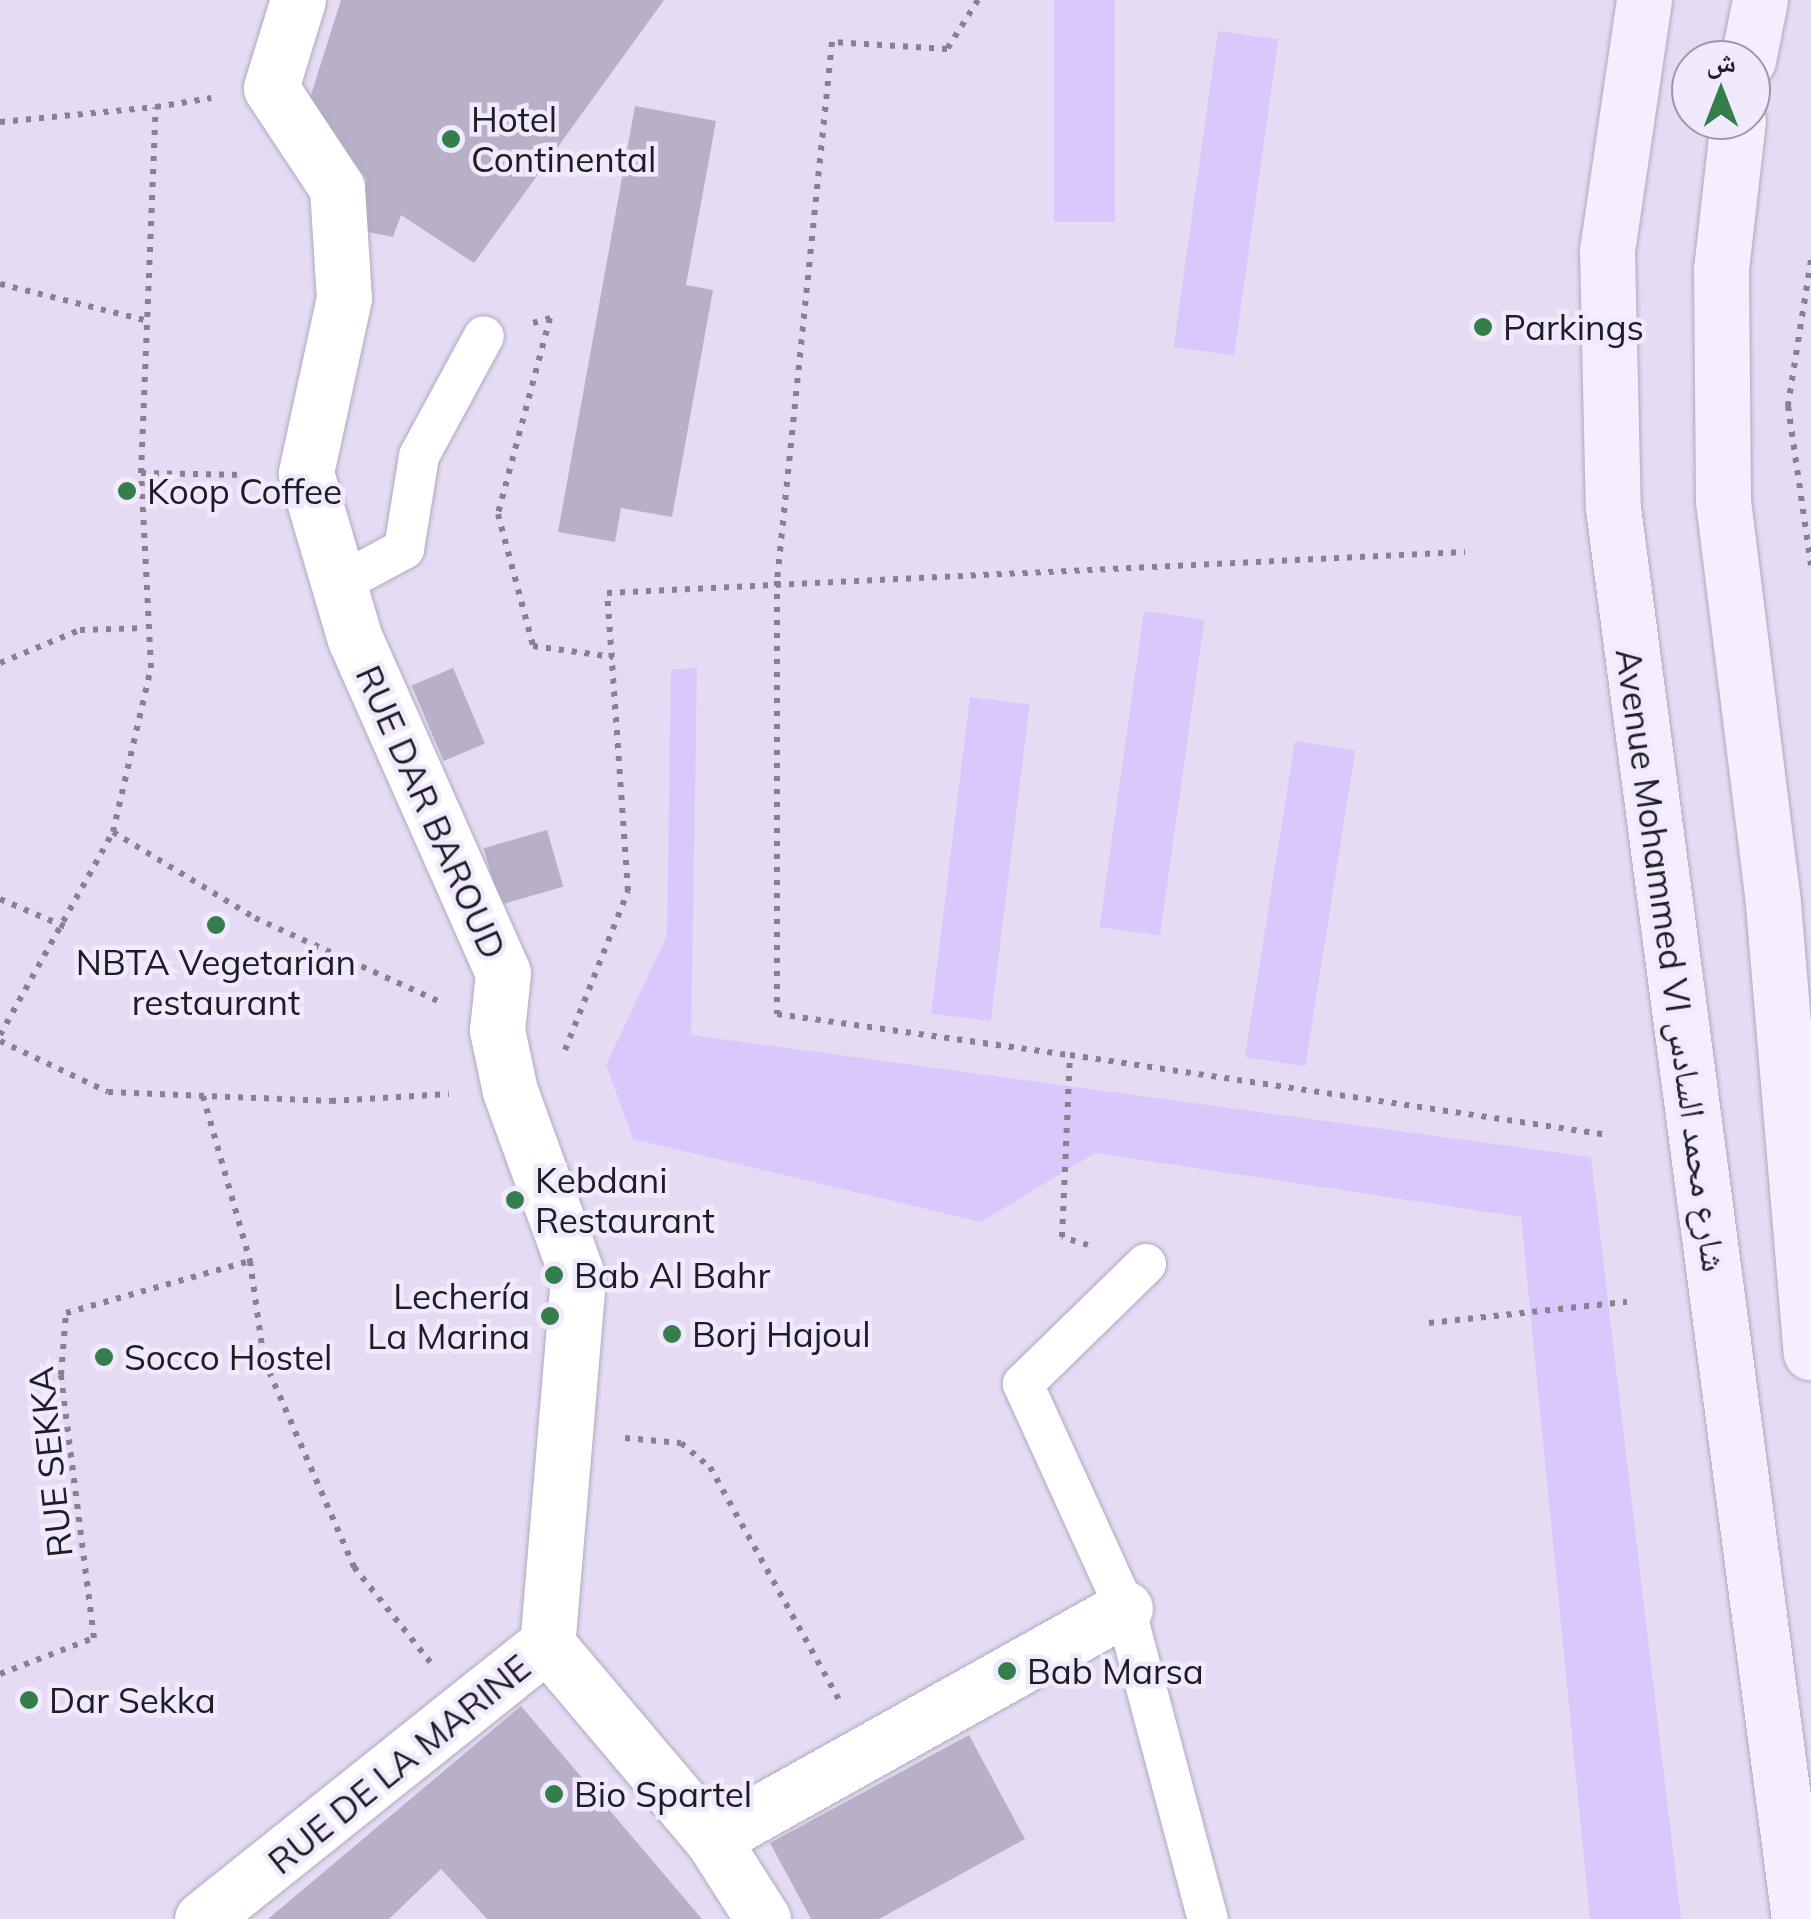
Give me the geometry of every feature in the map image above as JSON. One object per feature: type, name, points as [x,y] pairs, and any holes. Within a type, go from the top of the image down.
[{"type":"main road","name":"Avenue Mohammed VI شارع محمد السادس","points":[[1644,0],[1607,251],[1613,508],[1799,1919]]},
{"type":"main road","points":[[1752,40],[1760,0]]},
{"type":"main road","points":[[1736,140],[1722,270],[1723,501],[1772,904],[1811,1352]]},
{"type":"street","points":[[271,88],[298,0]]},
{"type":"street","name":"RUE DAR BAROUD","points":[[271,88],[337,188],[344,298],[306,473],[339,584],[503,973],[497,1030],[510,1091],[578,1278],[547,1644]]},
{"type":"street","points":[[712,1839],[1125,1608]]},
{"type":"street","points":[[547,1644],[712,1839],[763,1919]]},
{"type":"street","name":"RUE DE LA MARINE","points":[[202,1919],[547,1644]]},
{"type":"lane","points":[[339,584],[404,548],[420,456],[484,336]]},
{"type":"lane","points":[[1146,1264],[1023,1384],[1125,1608],[1208,1919]]},
{"type":"path","points":[[978,0],[947,50],[832,42],[777,581],[777,1014],[1608,1135]]},
{"type":"path","points":[[0,122],[156,107],[271,88]]},
{"type":"path","points":[[156,107],[144,320],[141,473],[145,628],[151,668],[113,832],[66,928],[0,1038],[108,1092],[203,1096],[510,1091]]},
{"type":"path","points":[[1811,260],[1788,406],[1811,565]]},
{"type":"path","points":[[0,284],[144,320]]},
{"type":"path","points":[[484,336],[550,318],[498,514],[533,646],[614,657]]},
{"type":"path","points":[[141,473],[203,477]]},
{"type":"path","points":[[560,1065],[628,890],[607,593],[777,581],[1465,552]]},
{"type":"path","points":[[0,663],[80,630],[145,628]]},
{"type":"path","points":[[113,832],[255,918],[497,1030]]},
{"type":"path","points":[[0,899],[66,928]]},
{"type":"path","points":[[1070,1055],[1062,1237],[1146,1264]]},
{"type":"path","points":[[203,1096],[250,1261],[264,1360],[354,1567],[465,1707]]},
{"type":"path","name":"RUE SEKKA","points":[[0,1674],[94,1638],[61,1374],[66,1313],[250,1261]]},
{"type":"path","points":[[1430,1322],[1627,1302]]},
{"type":"path","points":[[564,1445],[659,1436],[696,1450],[868,1751]]},
{"type":"shaded area","points":[[1054,0],[1115,0],[1115,222],[1054,222]]},
{"type":"shaded area","points":[[1218,31],[1278,39],[1234,355],[1174,347]]},
{"type":"shaded area","points":[[1144,611],[1204,619],[1160,935],[1100,927]]},
{"type":"shaded area","points":[[697,668],[691,1035],[1591,1157],[1681,1919],[1590,1919],[1521,1217],[1095,1153],[981,1222],[633,1139],[606,1065],[667,936],[671,670]]},
{"type":"shaded area","points":[[970,697],[1030,704],[991,1021],[931,1014]]},
{"type":"shaded area","points":[[1295,741],[1355,751],[1305,1067],[1245,1057]]},
{"type":"building","name":"Hotel Continental","points":[[341,0],[664,0],[474,263],[401,215],[393,237],[358,230],[366,179],[310,98]]},
{"type":"building","points":[[635,106],[716,121],[686,285],[713,290],[672,517],[621,508],[615,542],[558,532]]},
{"type":"building","points":[[453,668],[485,743],[444,761],[412,686]]},
{"type":"building","points":[[547,830],[563,887],[500,905],[484,848]]},
{"type":"building","points":[[521,1706],[702,1919],[487,1919],[441,1869],[389,1919],[268,1919]]},
{"type":"building","points":[[969,1735],[1025,1839],[879,1919],[811,1919],[770,1843]]},
{"type":"place","name":"Hotel Continental","points":[[451,139]]},
{"type":"place","name":"Parkings","points":[[1483,327]]},
{"type":"place","name":"Koop Coffee","points":[[127,491]]},
{"type":"place","name":"NBTA Vegetarian restaurant","points":[[216,925]]},
{"type":"place","name":"Kebdani Restaurant","points":[[515,1200]]},
{"type":"place","name":"Bab Al Bahr","points":[[554,1275]]},
{"type":"place","name":"Lechería La Marina","points":[[550,1316]]},
{"type":"place","name":"Borj Hajoul","points":[[672,1334]]},
{"type":"place","name":"Socco Hostel","points":[[104,1357]]},
{"type":"place","name":"Bab Marsa","points":[[1007,1671]]},
{"type":"place","name":"Dar Sekka","points":[[29,1700]]},
{"type":"place","name":"Bio Spartel","points":[[554,1794]]}]
